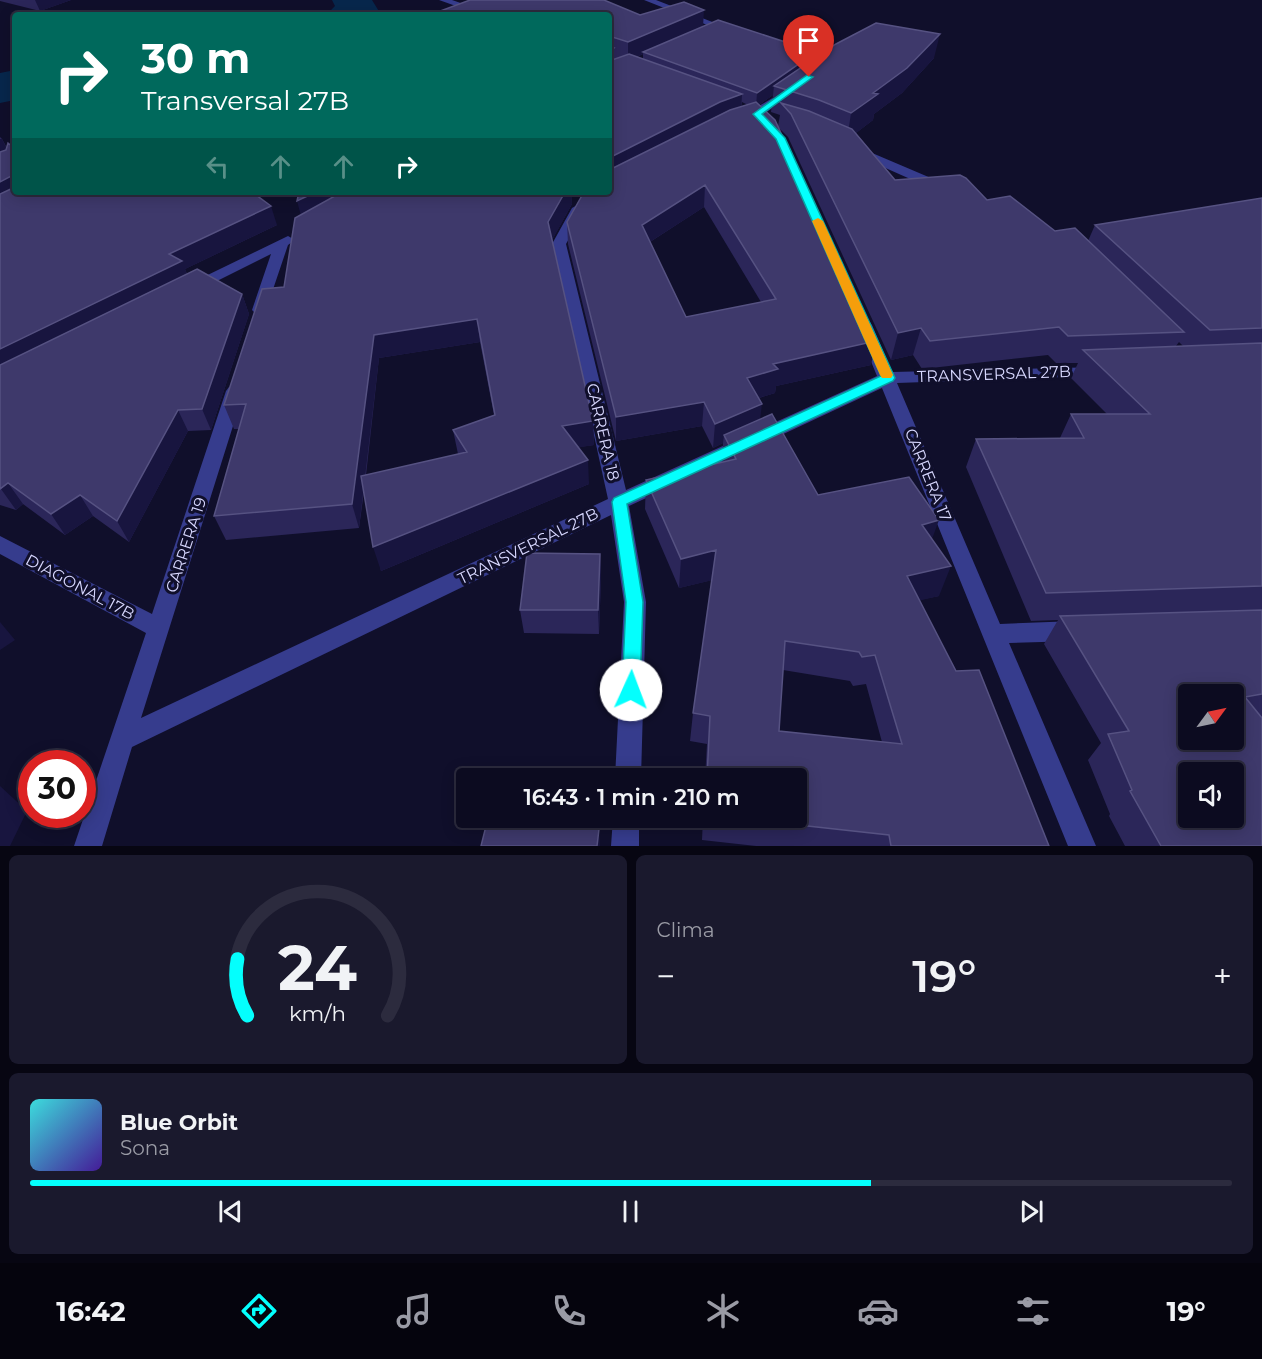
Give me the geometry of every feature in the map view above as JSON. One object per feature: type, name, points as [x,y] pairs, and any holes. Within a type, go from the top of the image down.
[{"type":"street","points":[[443,0],[481,12]]},
{"type":"street","points":[[648,0],[713,29],[740,34]]},
{"type":"street","points":[[735,122],[757,114],[801,83]]},
{"type":"street","points":[[735,106],[757,114],[775,125]]},
{"type":"street","points":[[843,145],[953,193]]},
{"type":"street","name":"CARRERA 18","points":[[583,198],[559,244],[619,502],[634,602],[628,768]]},
{"type":"street","points":[[178,296],[300,233]]},
{"type":"street","points":[[255,326],[282,243]]},
{"type":"street","name":"CARRERA 17","points":[[859,313],[1082,846]]},
{"type":"street","name":"TRANSVERSAL 27B","points":[[124,740],[619,502],[888,378],[1121,370]]},
{"type":"street","name":"CARRERA 19","points":[[88,846],[241,371]]},
{"type":"street","name":"DIAGONAL 17B","points":[[0,544],[159,630]]},
{"type":"street","points":[[994,634],[1099,630]]},
{"type":"street","points":[[625,846],[626,828]]},
{"type":"building","points":[[470,0],[604,0],[640,15],[684,2],[704,10],[628,42],[612,37],[612,12],[438,12]]},
{"type":"building","points":[[718,20],[816,52],[757,93],[643,52]]},
{"type":"building","points":[[876,23],[940,34],[907,68],[873,93],[878,94],[851,113],[774,86],[836,44]]},
{"type":"building","points":[[629,54],[742,94],[720,102],[612,156],[612,60]]},
{"type":"building","points":[[756,102],[775,120],[876,341],[773,364],[778,369],[747,378],[762,404],[715,424],[704,402],[616,417],[567,222],[582,195],[612,195],[612,169],[730,110]],"holes":[[[705,185],[776,299],[686,317],[642,225]]]},
{"type":"building","points":[[781,103],[809,111],[852,129],[895,180],[960,175],[966,178],[987,200],[1010,196],[1055,231],[1075,228],[1184,332],[1068,336],[1059,327],[930,341],[921,328],[898,333],[791,114]]},
{"type":"building","points":[[8,143],[12,146],[12,176],[0,182],[0,152],[6,150]]},
{"type":"building","points":[[12,188],[12,195],[256,195],[271,206],[169,254],[182,261],[0,349],[0,194]]},
{"type":"building","points":[[298,195],[310,195],[297,201]]},
{"type":"building","points":[[337,195],[563,195],[548,222],[593,421],[562,426],[588,460],[373,547],[361,476],[467,452],[453,430],[495,415],[477,319],[374,335],[352,504],[214,516],[246,404],[224,405],[262,289],[284,287],[295,218]]},
{"type":"building","points":[[1262,198],[1262,328],[1210,330],[1095,225]]},
{"type":"building","points":[[197,269],[242,294],[202,409],[178,410],[117,521],[80,495],[51,514],[8,483],[0,489],[0,365]]},
{"type":"building","points":[[1262,343],[1262,586],[1046,593],[976,439],[1084,438],[1071,414],[1150,414],[1083,350]]},
{"type":"building","points":[[772,414],[818,495],[909,477],[939,520],[922,525],[951,566],[907,576],[956,671],[979,670],[1049,846],[891,846],[889,835],[807,826],[807,768],[707,768],[710,716],[693,713],[716,550],[681,559],[646,480],[736,459],[724,435]],"holes":[[[785,641],[859,652],[862,657],[875,655],[902,744],[779,731]]]},
{"type":"building","points":[[527,553],[600,554],[598,610],[520,610]]},
{"type":"building","points":[[1262,610],[1262,694],[1245,697],[1262,718],[1262,846],[1161,846],[1130,791],[1132,790],[1108,734],[1129,731],[1060,616]]},
{"type":"building","points":[[486,828],[599,829],[597,846],[481,846]]},
{"type":"waterway","points":[[352,0],[358,12]]},
{"type":"waterway","points":[[0,88],[12,86]]},
{"type":"slow traffic","points":[[818,221],[887,375]]},
{"type":"route","points":[[631,690],[634,602],[619,502],[888,378],[780,138],[757,114],[809,77]]}]
